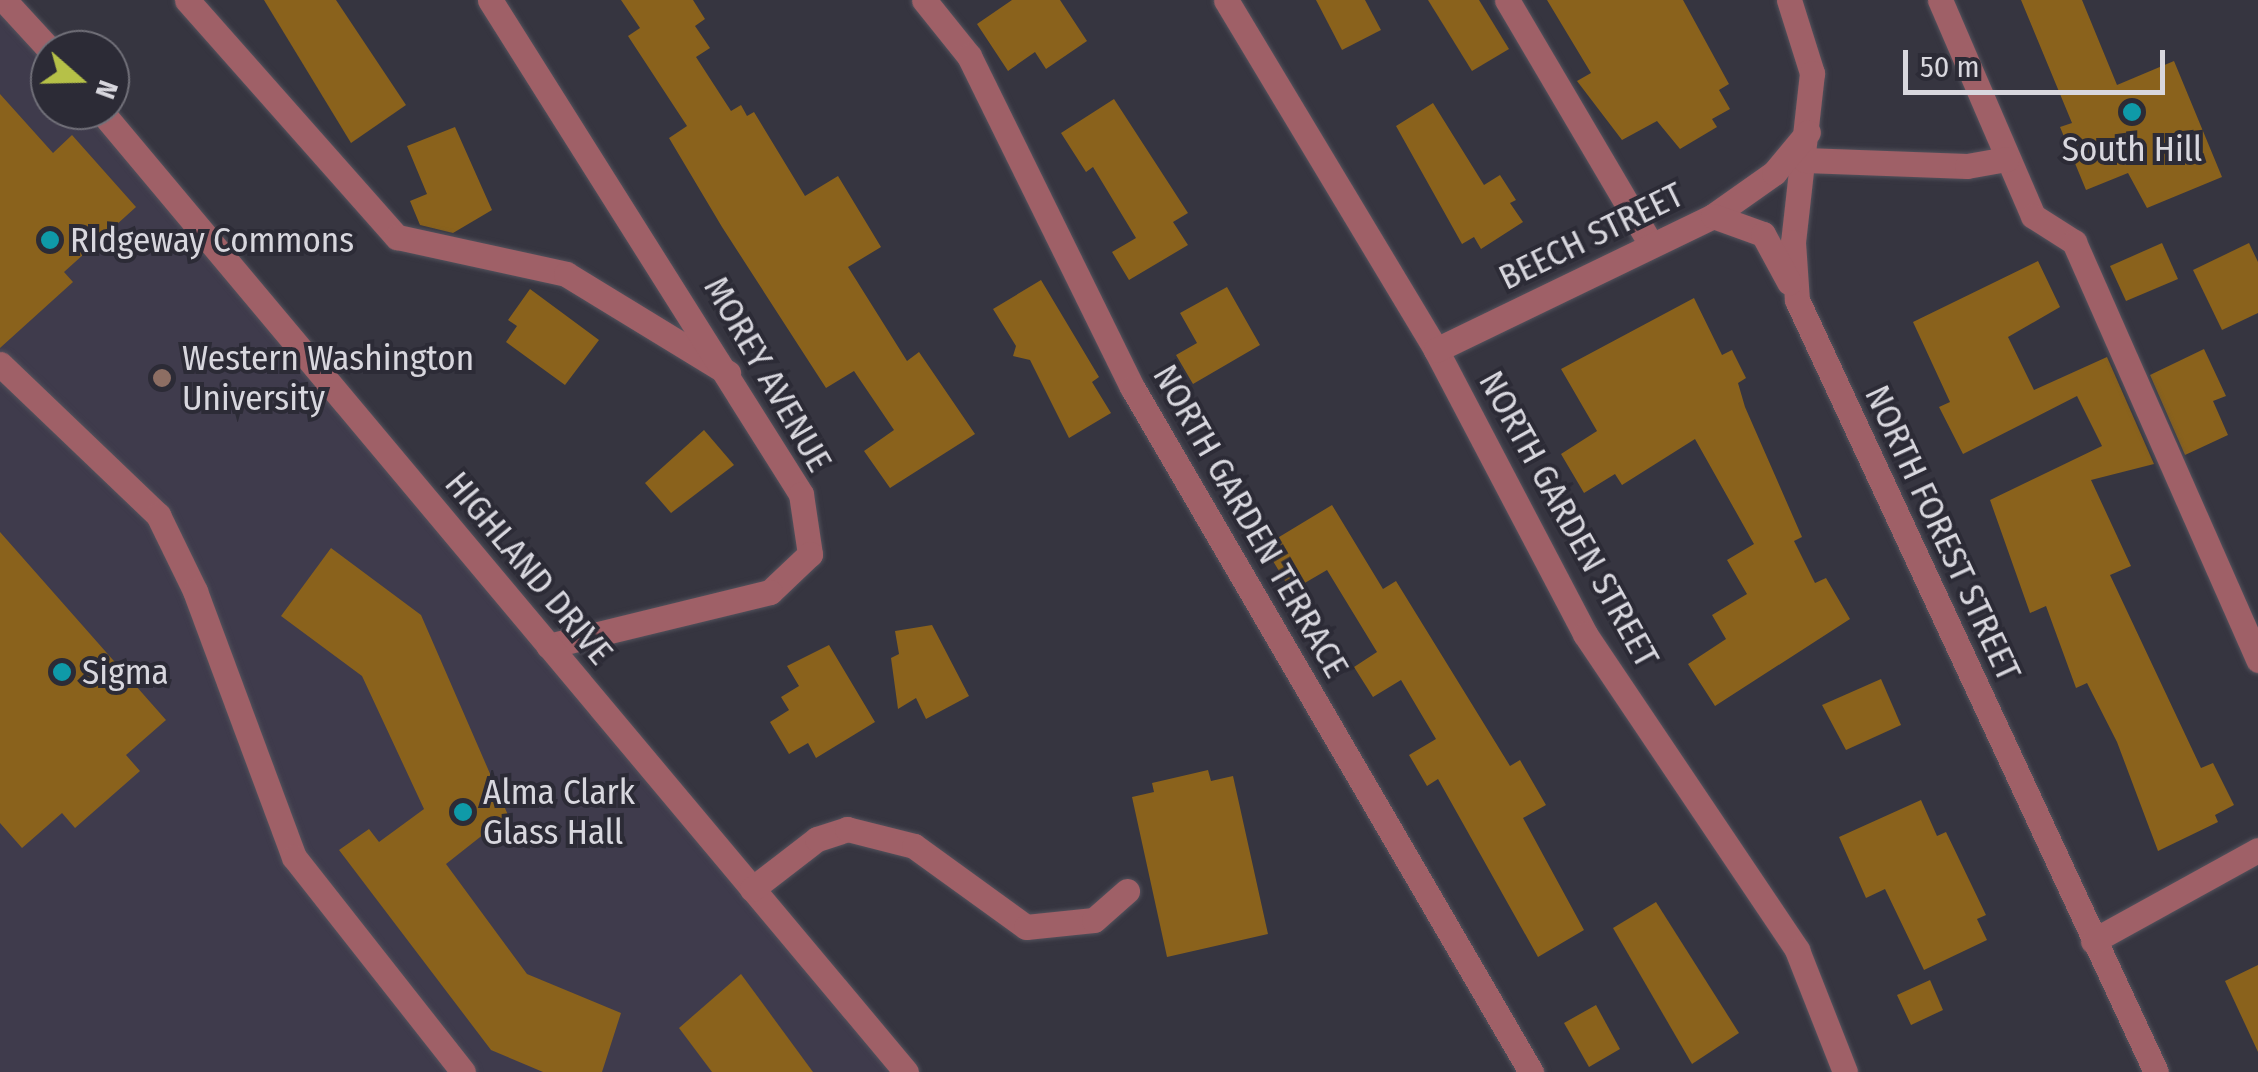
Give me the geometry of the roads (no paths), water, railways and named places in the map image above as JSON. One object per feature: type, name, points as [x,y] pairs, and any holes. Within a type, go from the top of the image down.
[{"type":"street","points":[[4,0],[32,30]]},
{"type":"street","points":[[187,0],[397,237],[566,274],[729,373]]},
{"type":"street","name":"MOREY AVENUE","points":[[490,0],[729,373],[801,494],[810,554],[770,592],[548,646]]},
{"type":"street","name":"NORTH GARDEN TERRACE","points":[[924,0],[969,56],[1132,388],[1530,1072]]},
{"type":"street","name":"NORTH GARDEN STREET","points":[[1226,0],[1436,350],[1585,634],[1797,950],[1845,1072]]},
{"type":"street","points":[[1507,0],[1651,244]]},
{"type":"street","name":"NORTH FOREST STREET","points":[[1790,0],[1808,44],[1811,128],[1793,242],[1797,300],[2156,1072]]},
{"type":"street","points":[[1940,0],[2033,216],[2074,242],[2258,660]]},
{"type":"street","points":[[1714,216],[1774,174],[1811,128]]},
{"type":"street","name":"HIGHLAND DRIVE","points":[[117,130],[907,1072]]},
{"type":"street","points":[[1805,160],[1967,166],[2006,159]]},
{"type":"street","name":"BEECH STREET","points":[[1436,350],[1714,216],[1762,234],[1797,300]]},
{"type":"street","points":[[9,369],[158,514],[195,591],[294,857],[464,1072]]},
{"type":"street","points":[[752,889],[817,839],[847,829],[914,846],[1026,927],[1094,920],[1127,891]]},
{"type":"street","points":[[2093,941],[2258,850]]},
{"type":"place","name":"South Hill","points":[[2132,112]]},
{"type":"place","name":"RIdgeway Commons","points":[[50,240]]},
{"type":"place","name":"Western Washington University","points":[[162,378]]},
{"type":"place","name":"Sigma","points":[[62,672]]},
{"type":"place","name":"Alma Clark Glass Hall","points":[[463,812]]}]
